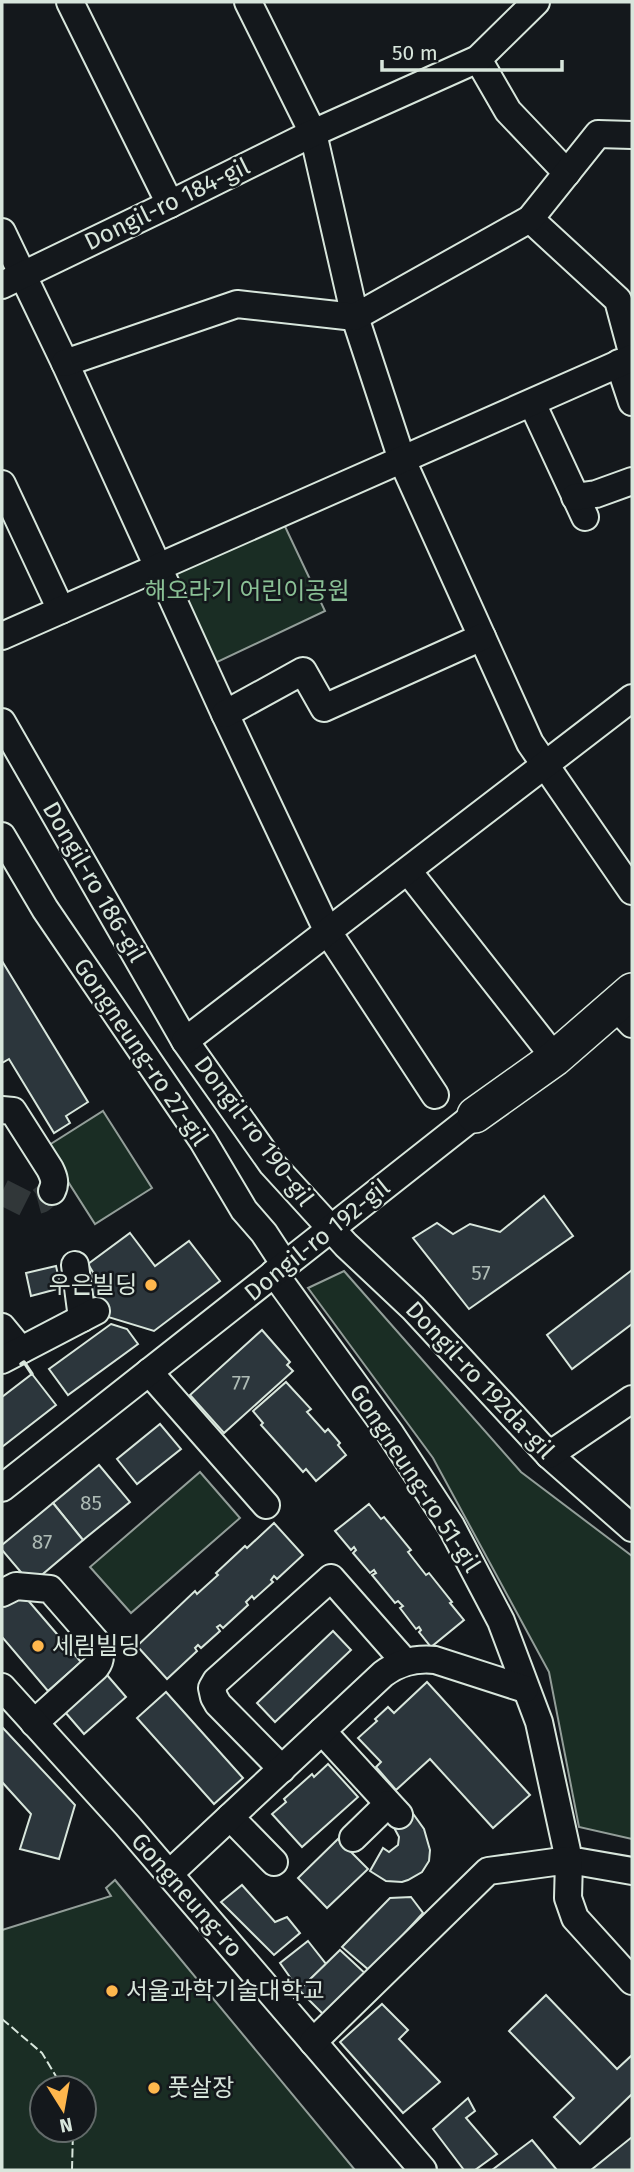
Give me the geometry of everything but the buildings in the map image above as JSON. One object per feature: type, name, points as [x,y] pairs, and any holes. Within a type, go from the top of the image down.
[{"type":"main road","name":"Dongil-ro 192-gil","points":[[475,1115],[627,1007]]},
{"type":"street","points":[[70,2],[170,205]]},
{"type":"street","points":[[248,2],[313,133],[355,317],[402,460],[530,743],[632,891]]},
{"type":"street","name":"Dongil-ro 184-gil","points":[[12,280],[313,133],[478,59],[536,2]]},
{"type":"street","points":[[478,59],[508,111],[567,173]]},
{"type":"street","points":[[65,363],[237,304],[355,317],[530,219],[598,134],[632,135]]},
{"type":"street","points":[[530,219],[618,300],[632,402]]},
{"type":"street","points":[[2,232],[12,280],[65,363],[225,715],[328,932],[435,1095]]},
{"type":"street","points":[[2,636],[532,403],[628,358]]},
{"type":"street","points":[[532,403],[580,507],[596,494],[632,481]]},
{"type":"street","points":[[2,484],[61,610]]},
{"type":"street","points":[[225,715],[303,671],[324,708],[482,637]]},
{"type":"street","name":"Dongil-ro 190-gil","points":[[331,1229],[272,1164],[185,1041],[632,698]]},
{"type":"street","name":"Dongil-ro 186-gil","points":[[2,722],[185,1041]]},
{"type":"street","name":"Gongneung-ro 27-gil","points":[[2,835],[45,909],[202,1141],[244,1210],[264,1233],[279,1269]]},
{"type":"street","points":[[408,871],[555,1058]]},
{"type":"street","points":[[2,1110],[13,1111],[50,1169],[55,1186],[52,1191]]},
{"type":"street","name":"Dongil-ro 192-gil","points":[[2,1488],[475,1115]]},
{"type":"street","name":"Dongil-ro 192da-gil","points":[[331,1229],[413,1308],[550,1455],[632,1528]]},
{"type":"street","points":[[2,1327],[11,1355],[89,1315],[75,1265]]},
{"type":"street","name":"Gongneung-ro 51-gil","points":[[279,1269],[451,1526],[501,1621],[539,1722],[569,1860],[568,1898],[575,1918],[632,1981]]},
{"type":"street","points":[[149,1372],[266,1506]]},
{"type":"street","points":[[550,1455],[632,1399]]},
{"type":"street","points":[[282,1769],[218,1704],[212,1688],[216,1681],[331,1578],[405,1662]]},
{"type":"street","points":[[2,1593],[16,1586],[50,1589],[100,1649],[101,1656],[96,1667],[34,1723]]},
{"type":"street","points":[[169,1874],[394,1666],[423,1659],[435,1660],[526,1689]]},
{"type":"street","name":"Gongneung-ro","points":[[2,1687],[169,1874],[423,2170]]},
{"type":"street","points":[[322,1731],[394,1810],[353,1838]]},
{"type":"street","points":[[230,1817],[274,1862]]},
{"type":"street","points":[[313,2042],[488,1871],[569,1860],[632,1871]]},
{"type":"green space","name":"해오라기 어린이공원","points":[[281,518],[325,611],[213,664],[169,571]]},
{"type":"green space","points":[[103,1111],[152,1188],[95,1224],[46,1147]]},
{"type":"green space","points":[[344,1271],[521,1472],[632,1556],[632,1839],[579,1827],[549,1672],[433,1458],[308,1288]]},
{"type":"green space","points":[[200,1472],[240,1518],[131,1613],[90,1567]]},
{"type":"green space","name":"서울과학기술대학교","points":[[115,1880],[355,2170],[2,2170],[2,1930],[111,1896],[106,1888]]},
{"type":"tunnel","points":[[2,1192],[26,1204],[41,1200],[52,1191]]},
{"type":"fence","points":[[2,2019],[42,2053],[55,2074]]},
{"type":"fence","points":[[72,2170],[73,2144]]},
{"type":"wall","points":[[21,1364],[24,1362],[32,1374]]},
{"type":"place","name":"우은빌딩","points":[[151,1285]]},
{"type":"place","name":"세림빌딩","points":[[38,1646]]},
{"type":"place","name":"서울과학기술대학교","points":[[112,1991]]},
{"type":"place","name":"풋살장","points":[[154,2088]]}]
